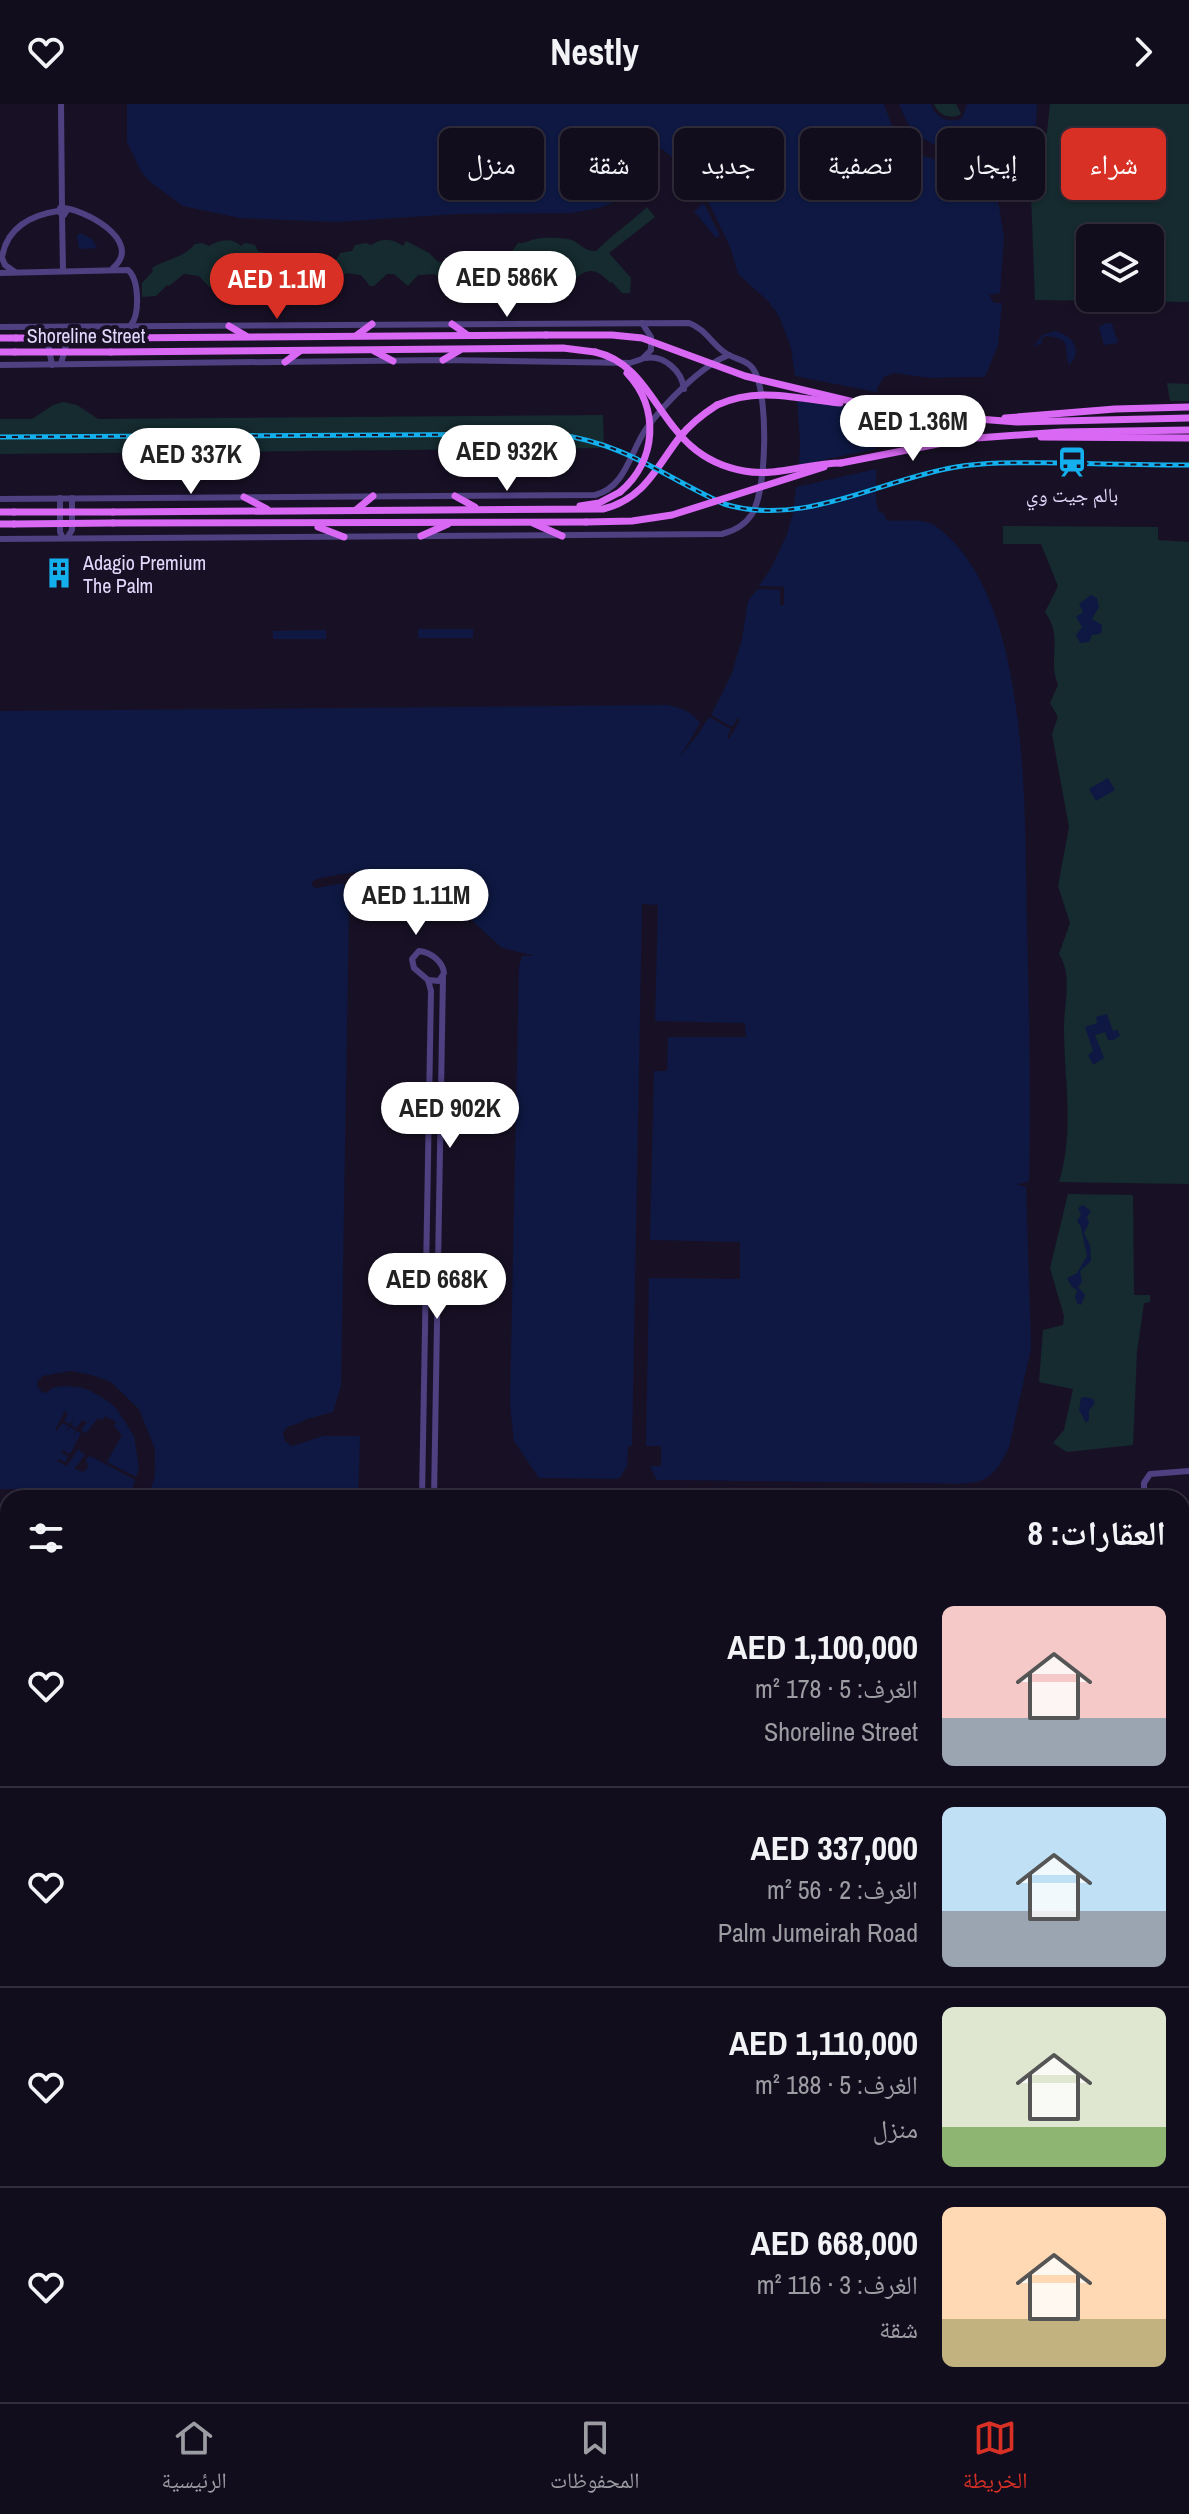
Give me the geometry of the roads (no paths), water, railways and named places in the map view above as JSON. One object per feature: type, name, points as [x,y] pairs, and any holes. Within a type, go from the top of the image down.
[{"type":"main road","points":[[355,336],[372,324]]},
{"type":"main road","points":[[452,324],[468,335]]},
{"type":"main road","points":[[229,326],[248,337]]},
{"type":"main road","name":"Shoreline Street","points":[[0,338],[612,335],[642,338],[745,376],[858,403]]},
{"type":"main road","name":"Shoreline Street","points":[[0,352],[571,348],[612,357],[633,372],[675,432],[694,450],[716,463],[759,473],[841,463]]},
{"type":"main road","points":[[443,360],[462,349]]},
{"type":"main road","points":[[285,362],[302,350]]},
{"type":"main road","points":[[372,350],[393,361]]},
{"type":"main road","points":[[550,509],[593,505],[620,492],[636,476],[646,457],[650,435],[649,412],[640,391],[621,367],[595,352]]},
{"type":"main road","points":[[0,512],[597,510],[629,499],[649,482],[688,427],[717,405],[739,397],[770,393],[991,420],[1189,418]]},
{"type":"main road","points":[[991,420],[1189,407]]},
{"type":"main road","points":[[0,524],[632,521],[672,515],[841,463],[963,439],[1061,432],[1189,430]]},
{"type":"main road","points":[[1035,436],[1060,439],[1189,438]]},
{"type":"main road","points":[[356,510],[373,496]]},
{"type":"main road","points":[[455,496],[477,509]]},
{"type":"main road","points":[[244,497],[269,510]]},
{"type":"main road","points":[[531,522],[562,536]]},
{"type":"main road","points":[[421,536],[451,523]]},
{"type":"main road","points":[[313,524],[344,537]]},
{"type":"street","points":[[61,104],[63,270]]},
{"type":"street","points":[[15,272],[5,265],[2,258],[12,234],[30,218],[62,211],[94,217],[113,234],[121,253],[120,261],[112,269]]},
{"type":"street","points":[[0,273],[128,270],[135,278],[136,316],[129,326]]},
{"type":"street","points":[[642,323],[652,341],[651,350],[642,359]]},
{"type":"street","points":[[0,327],[694,325],[729,355],[745,361],[754,370],[761,398],[764,437],[763,470],[756,505],[748,519],[735,530],[722,534],[0,539]]},
{"type":"street","points":[[51,327],[48,343],[52,365]]},
{"type":"street","points":[[61,327],[66,345],[61,364]]},
{"type":"street","points":[[0,499],[592,495],[605,492],[619,481],[651,422],[709,366],[729,355]]},
{"type":"street","points":[[0,365],[443,360],[630,363],[653,357],[664,360],[681,377],[684,389]]},
{"type":"street","points":[[60,498],[59,530],[65,538]]},
{"type":"street","points":[[65,538],[72,530],[72,498]]},
{"type":"street","points":[[434,1490],[443,976],[441,963],[429,954],[419,951],[412,959],[412,966],[428,980],[436,982],[443,976]]},
{"type":"street","points":[[422,1490],[431,1013],[428,980]]},
{"type":"street","points":[[431,1013],[440,1012],[443,1031]]},
{"type":"street","points":[[424,1115],[429,1123]]},
{"type":"street","points":[[428,1158],[432,1155],[437,1157],[437,1189],[441,1197]]},
{"type":"street","points":[[422,1184],[428,1176]]},
{"type":"street","points":[[425,1343],[429,1335],[434,1337],[433,1357],[437,1358]]},
{"type":"street","points":[[1144,1490],[1144,1483],[1150,1474],[1189,1471]]},
{"type":"water","points":[[127,104],[884,104],[893,128],[800,128],[800,200],[921,200],[921,152],[937,159],[937,200],[998,200],[1004,237],[1000,293],[989,295],[994,303],[1002,303],[998,345],[985,377],[930,378],[894,373],[884,377],[877,388],[876,499],[878,511],[884,514],[886,520],[932,524],[969,561],[992,606],[1007,657],[1017,714],[1025,829],[1030,1118],[1029,1182],[1016,1184],[1026,1187],[1031,1348],[1009,1447],[990,1476],[976,1482],[957,1484],[656,1480],[650,1466],[661,1466],[661,1446],[628,1446],[627,1467],[620,1479],[539,1478],[514,1441],[510,1404],[519,967],[522,956],[535,956],[502,948],[422,876],[410,870],[390,869],[345,874],[312,882],[316,888],[343,883],[349,906],[341,1385],[333,1412],[307,1419],[285,1430],[290,1446],[323,1436],[360,1436],[358,1490],[150,1490],[155,1476],[153,1452],[149,1436],[134,1406],[110,1384],[96,1377],[67,1373],[37,1381],[42,1392],[60,1386],[78,1387],[95,1393],[123,1416],[133,1432],[138,1450],[139,1469],[132,1490],[0,1489],[0,711],[667,705],[686,711],[701,724],[680,756],[699,733],[724,690],[745,618],[746,604],[771,568],[787,534],[800,443],[791,348],[780,319],[775,310],[738,275],[730,247],[706,200],[784,200],[784,128],[674,128],[674,159],[658,149],[658,128],[560,128],[560,200],[619,200],[599,208],[571,213],[456,214],[336,222],[240,218],[183,206],[149,181],[127,142]]},
{"type":"water","points":[[899,104],[931,104],[939,116],[952,121],[962,118],[967,104],[1037,104],[1034,128],[937,128],[937,145],[921,137],[921,128],[912,128]]},
{"type":"water","points":[[704,203],[720,235],[716,238],[694,211]]},
{"type":"water","points":[[80,233],[92,239],[97,248],[79,249],[77,236]]},
{"type":"water","points":[[1112,324],[1118,343],[1104,345],[1099,327]]},
{"type":"water","points":[[1055,331],[1074,344],[1076,354],[1069,365],[1064,341],[1046,336],[1041,344],[1034,346],[1042,335]]},
{"type":"water","points":[[1091,595],[1097,598],[1099,607],[1092,619],[1102,625],[1102,630],[1100,634],[1092,635],[1089,642],[1080,643],[1076,635],[1082,627],[1076,617],[1083,612],[1079,604]]},
{"type":"water","points":[[418,629],[473,629],[473,638],[418,638]]},
{"type":"water","points":[[326,630],[326,639],[273,639],[273,631]]},
{"type":"water","points":[[1108,778],[1115,790],[1096,801],[1089,789]]},
{"type":"water","points":[[1107,1014],[1113,1031],[1118,1030],[1120,1036],[1108,1040],[1105,1032],[1095,1035],[1104,1058],[1093,1065],[1088,1055],[1093,1051],[1085,1027],[1097,1023],[1096,1017]]},
{"type":"water","points":[[1083,1205],[1091,1211],[1084,1233],[1090,1245],[1091,1261],[1080,1271],[1082,1282],[1078,1287],[1085,1295],[1081,1305],[1075,1297],[1077,1290],[1067,1278],[1077,1273],[1087,1256],[1077,1221],[1081,1215],[1078,1208]]},
{"type":"water","points":[[1086,1397],[1095,1403],[1089,1410],[1086,1423],[1079,1410],[1081,1398]]},
{"type":"railway","points":[[0,437],[556,434],[624,453],[724,504],[754,510],[812,506],[927,473],[970,465],[1189,465]]},
{"type":"place","name":"بالم جيت وي","points":[[1072,462]]},
{"type":"place","name":"Adagio Premium The Palm","points":[[59,573]]}]
